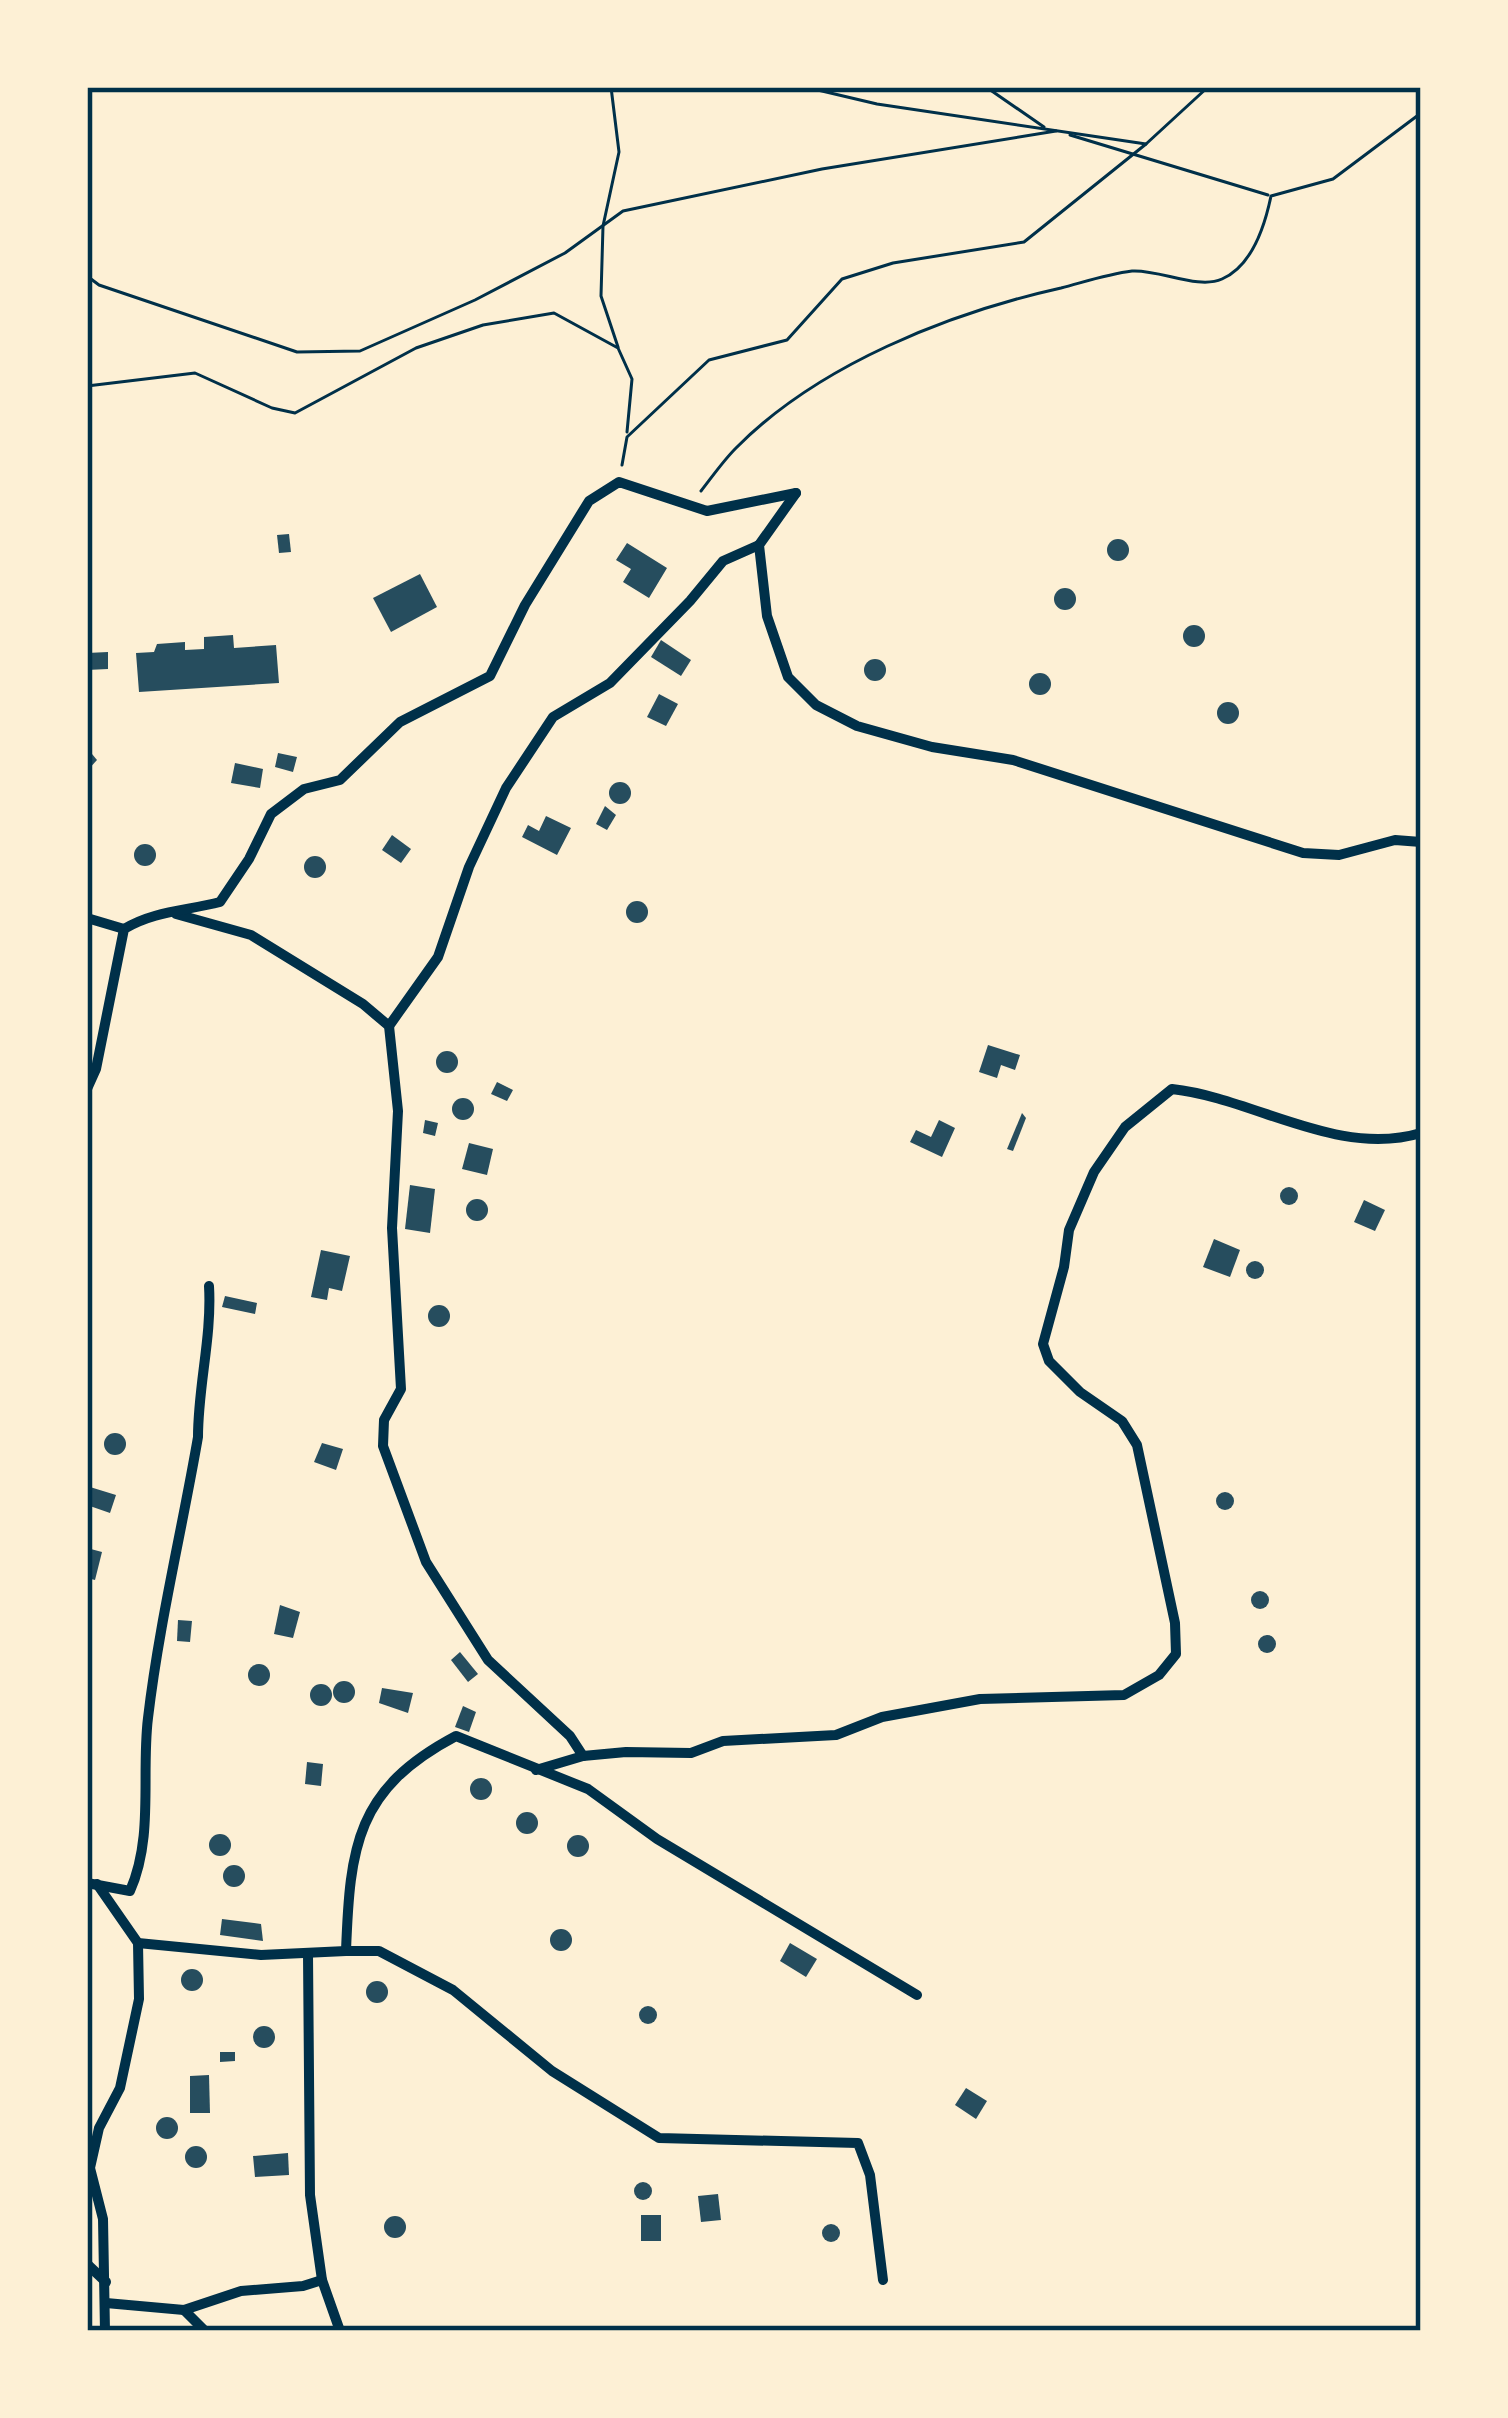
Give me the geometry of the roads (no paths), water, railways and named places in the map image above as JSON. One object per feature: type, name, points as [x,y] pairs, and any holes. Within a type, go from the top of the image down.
[{"type":"street","points":[[87,918],[124,928],[149,914],[220,902],[249,860],[271,814],[304,789],[340,780],[400,722],[490,676],[525,605],[589,501],[619,482],[707,511],[796,493],[759,545],[723,561],[610,683],[553,717],[506,788],[469,866],[438,957],[389,1026],[398,1112],[392,1228],[401,1389],[385,1420],[383,1446],[426,1562],[488,1660],[570,1736],[584,1756]]},
{"type":"street","points":[[759,545],[767,616],[788,677],[816,704],[857,726],[932,747],[1013,760],[1303,853],[1339,855],[1395,840],[1421,842]]},
{"type":"street","points":[[173,913],[251,934],[363,1004],[389,1026]]},
{"type":"street","points":[[87,1089],[96,1069],[124,928]]},
{"type":"street","points":[[536,1770],[584,1756],[691,1753],[723,1742],[836,1735],[882,1717],[980,1700],[1124,1695],[1159,1676],[1176,1654],[1175,1623],[1137,1445],[1122,1421],[1080,1392],[1049,1361],[1043,1344],[1069,1230],[1094,1172],[1125,1127],[1172,1089],[1202,1092],[1300,1125],[1366,1140],[1421,1133]]},
{"type":"street","points":[[92,1884],[130,1891],[138,1874],[148,1719],[198,1437],[198,1392],[211,1322],[209,1286]]},
{"type":"street","points":[[346,1951],[349,1883],[362,1822],[384,1788],[456,1736],[588,1789],[657,1839],[917,1995]]},
{"type":"street","points":[[92,1884],[138,1943],[139,2000],[120,2088],[99,2128],[90,2168],[103,2219],[105,2331]]},
{"type":"street","points":[[138,1943],[261,1955],[379,1951],[453,1990],[552,2072],[659,2138],[858,2144],[870,2175],[883,2280]]},
{"type":"street","points":[[308,1954],[310,2194],[322,2280],[340,2331]]},
{"type":"street","points":[[87,2264],[107,2283]]},
{"type":"street","points":[[106,2303],[184,2310],[241,2291],[322,2280]]},
{"type":"street","points":[[184,2310],[205,2331]]}]
